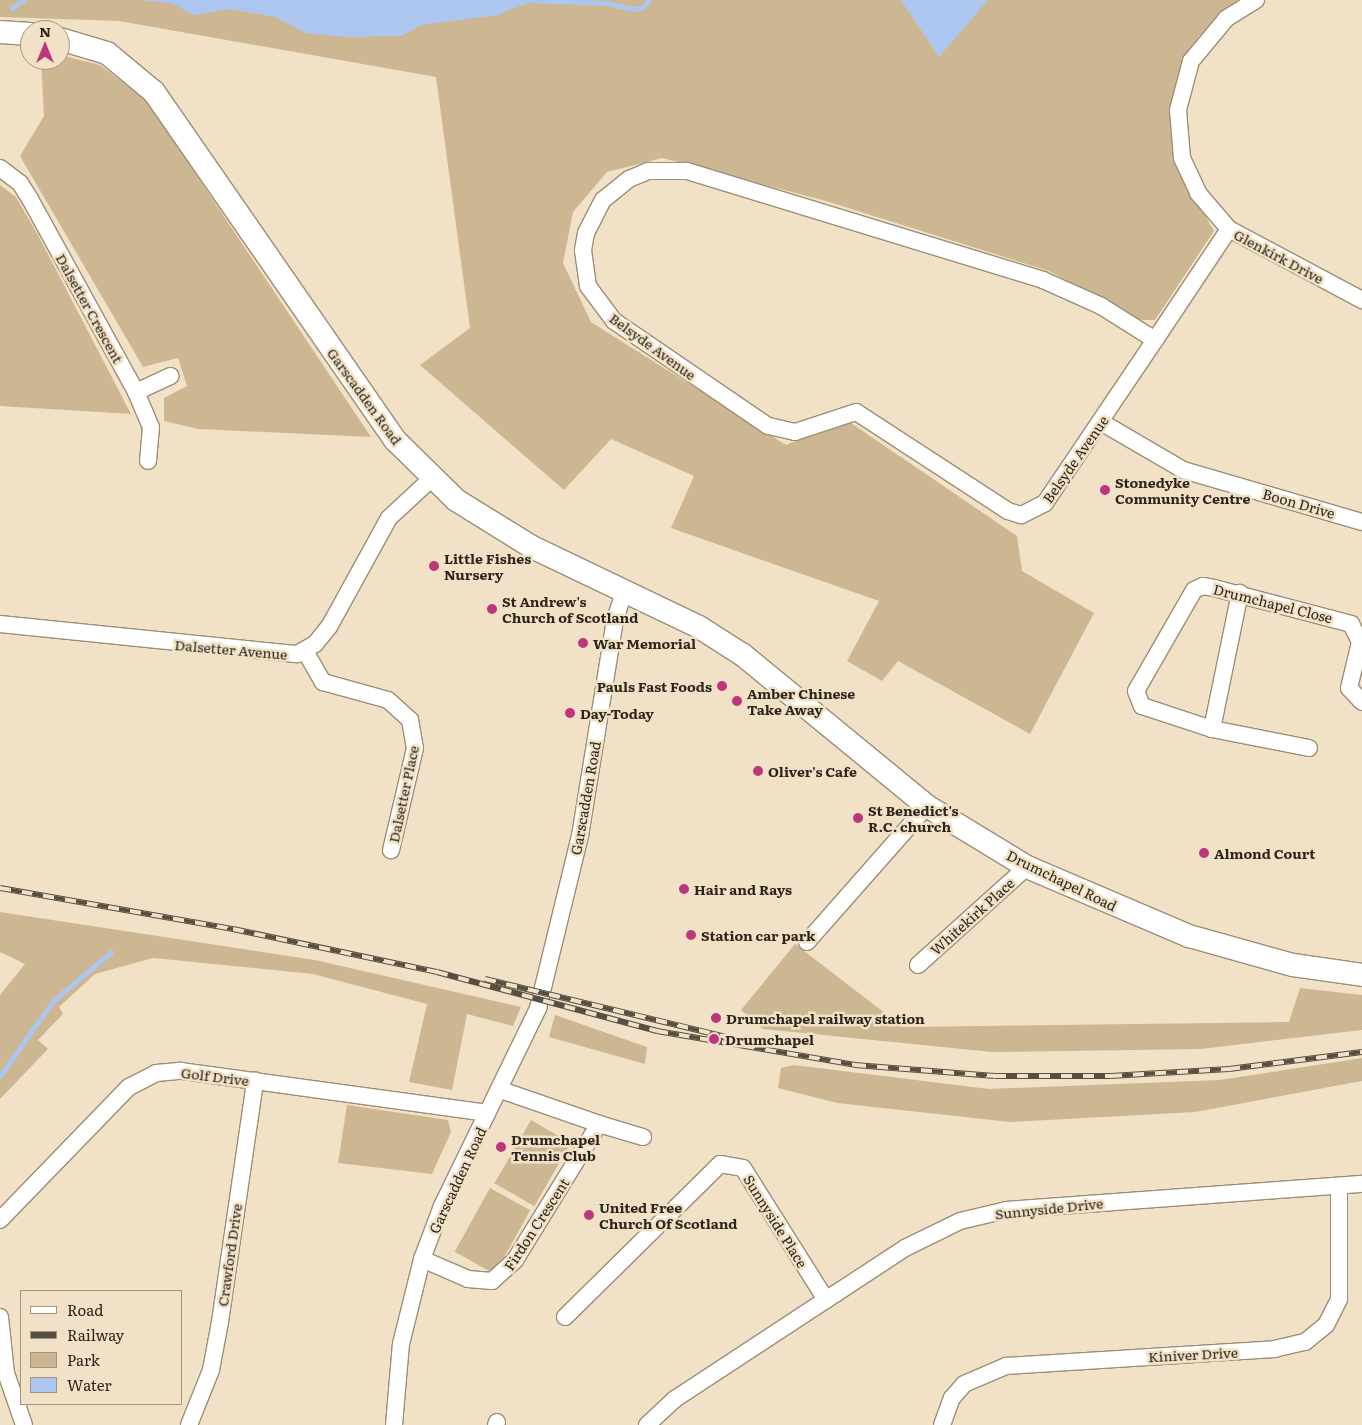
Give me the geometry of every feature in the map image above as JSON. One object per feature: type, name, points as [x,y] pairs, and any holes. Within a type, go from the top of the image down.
[{"type":"street","name":"Glenkirk Drive","points":[[1256,0],[1208,36],[1191,61],[1178,110],[1180,149],[1188,175],[1229,229],[1362,300]]},
{"type":"street","points":[[0,32],[20,33]]},
{"type":"street","name":"Garscadden Road","points":[[70,42],[107,53],[154,92],[395,440],[432,478],[487,521],[624,592],[615,619],[580,836],[538,1008],[422,1259],[401,1344],[394,1425]]},
{"type":"street","name":"Dalsetter Crescent","points":[[0,168],[20,183],[30,199],[136,392],[150,427],[148,461]]},
{"type":"street","name":"Belsyde Avenue","points":[[1155,340],[1102,306],[1043,280],[687,172],[648,172],[629,179],[603,200],[586,232],[584,250],[588,286],[614,321],[776,430],[795,432],[856,412],[1008,511],[1021,515],[1045,503],[1101,422],[1229,229]]},
{"type":"street","points":[[136,392],[170,376]]},
{"type":"street","name":"Boon Drive","points":[[1101,422],[1184,470],[1362,522]]},
{"type":"street","name":"Dalsetter Avenue","points":[[0,624],[288,655],[305,652],[349,596],[390,518],[432,478]]},
{"type":"street","name":"Drumchapel Close","points":[[1309,748],[1212,729],[1142,706],[1136,690],[1194,590],[1203,586],[1240,593],[1350,624],[1360,642],[1350,688],[1362,702]]},
{"type":"street","name":"Drumchapel Road","points":[[624,592],[699,626],[743,655],[927,806],[1027,867],[1189,936],[1293,965],[1362,975]]},
{"type":"street","points":[[1212,729],[1240,593]]},
{"type":"street","name":"Dalsetter Place","points":[[305,652],[323,682],[388,700],[410,720],[414,748],[390,850]]},
{"type":"street","points":[[807,942],[927,806]]},
{"type":"street","name":"Whitekirk Place","points":[[918,965],[1027,867]]},
{"type":"street","name":"Golf Drive","points":[[0,1220],[142,1078],[181,1071],[488,1113]]},
{"type":"street","name":"Crawford Drive","points":[[189,1425],[211,1370],[255,1081]]},
{"type":"street","points":[[501,1090],[643,1137]]},
{"type":"street","name":"Firdon Crescent","points":[[422,1259],[482,1282],[504,1274],[599,1124]]},
{"type":"street","name":"Sunnyside Place","points":[[565,1316],[720,1164],[743,1168],[826,1300]]},
{"type":"street","name":"Sunnyside Drive","points":[[647,1425],[675,1399],[826,1300],[935,1232],[982,1215],[1052,1206],[1339,1188],[1362,1184]]},
{"type":"street","name":"Kiniver Drive","points":[[942,1425],[952,1398],[964,1384],[1006,1366],[1274,1349],[1305,1342],[1326,1325],[1339,1299],[1339,1188]]},
{"type":"street","points":[[0,1317],[6,1373],[24,1425]]},
{"type":"green space","points":[[0,0],[1238,0],[1198,37],[1175,87],[1171,132],[1179,170],[1214,231],[1155,320],[1139,320],[1049,271],[826,201],[662,158],[607,172],[573,212],[563,263],[591,322],[786,445],[845,419],[1017,536],[1022,571],[1094,613],[1030,734],[898,661],[882,681],[847,661],[879,601],[671,528],[694,476],[611,439],[564,490],[420,365],[470,328],[436,77],[119,21],[0,17]]},
{"type":"green space","points":[[70,58],[100,65],[147,101],[371,437],[198,429],[164,421],[164,398],[187,386],[178,358],[143,367],[20,156],[44,116],[42,70],[70,70]]},
{"type":"green space","points":[[0,185],[16,197],[38,235],[131,414],[0,406]]},
{"type":"green space","points":[[0,912],[315,960],[521,1007],[513,1026],[467,1014],[452,1090],[409,1082],[427,1004],[313,974],[153,958],[95,974],[59,1007],[63,1014],[38,1040],[48,1049],[0,1099],[0,995],[25,964],[0,952]]},
{"type":"green space","points":[[795,944],[903,1027],[1289,1022],[1300,988],[1362,995],[1362,1030],[1201,1049],[992,1052],[763,1029],[741,1010]]},
{"type":"green space","points":[[555,1015],[647,1047],[645,1064],[549,1037]]},
{"type":"green space","points":[[1362,1058],[1362,1081],[1195,1112],[1010,1122],[837,1103],[778,1088],[781,1068],[794,1065],[989,1089],[1220,1080]]},
{"type":"green space","points":[[347,1105],[448,1120],[451,1132],[432,1174],[338,1163]]},
{"type":"green space","points":[[531,1120],[571,1143],[534,1206],[495,1183]]},
{"type":"green space","points":[[490,1188],[530,1210],[495,1274],[455,1252]]},
{"type":"water","points":[[140,0],[528,0],[498,15],[421,25],[402,36],[346,37],[306,33],[275,17],[230,9],[194,15],[171,3]]},
{"type":"water","points":[[901,0],[988,0],[939,57]]},
{"type":"waterway","points":[[12,8],[23,0]]},
{"type":"waterway","points":[[510,6],[528,0]]},
{"type":"waterway","points":[[529,0],[608,3],[632,9],[643,7],[649,0]]},
{"type":"waterway","points":[[0,1076],[53,1001],[111,952]]},
{"type":"railway","points":[[0,888],[233,929],[437,972],[657,1031],[855,1065],[995,1076],[1111,1076],[1229,1069],[1362,1052]]},
{"type":"railway","points":[[485,979],[731,1038]]},
{"type":"place","name":"Stonedyke Community Centre","points":[[1105,490]]},
{"type":"place","name":"Little Fishes Nursery","points":[[434,566]]},
{"type":"place","name":"St Andrew's Church of Scotland","points":[[492,609]]},
{"type":"place","name":"War Memorial","points":[[583,643]]},
{"type":"place","name":"Pauls Fast Foods","points":[[722,686]]},
{"type":"place","name":"Amber Chinese Take Away","points":[[737,701]]},
{"type":"place","name":"Day-Today","points":[[570,713]]},
{"type":"place","name":"Oliver's Cafe","points":[[758,771]]},
{"type":"place","name":"St Benedict's R.C. church","points":[[858,818]]},
{"type":"place","name":"Almond Court","points":[[1204,853]]},
{"type":"place","name":"Hair and Rays","points":[[684,889]]},
{"type":"place","name":"Station car park","points":[[691,935]]},
{"type":"place","name":"Drumchapel railway station","points":[[716,1018]]},
{"type":"place","name":"Drumchapel","points":[[714,1039]]},
{"type":"place","name":"Drumchapel Tennis Club","points":[[501,1147]]},
{"type":"place","name":"United Free Church Of Scotland","points":[[589,1215]]}]
